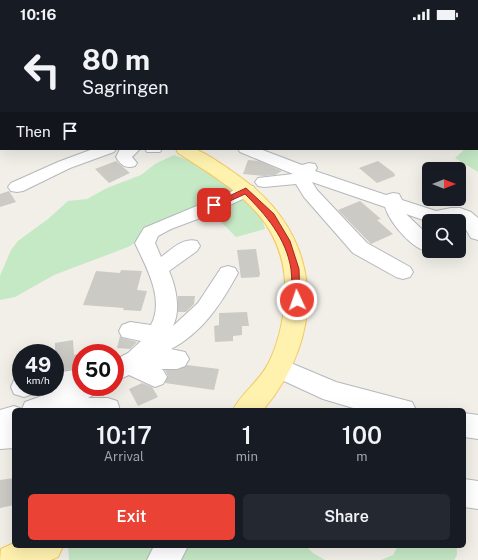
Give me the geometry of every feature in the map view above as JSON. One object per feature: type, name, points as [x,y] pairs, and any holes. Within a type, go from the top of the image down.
[{"type":"main road","points":[[186,150],[255,186],[286,241],[295,269],[297,300],[293,329],[279,368],[248,408]]},
{"type":"main road","points":[[12,560],[42,548]]},
{"type":"street","points":[[17,187],[37,184],[64,165],[105,150]]},
{"type":"street","points":[[237,151],[302,175],[364,194],[368,191],[384,189],[390,192],[393,198],[393,204],[401,219],[414,235],[422,241]]},
{"type":"street","points":[[139,354],[166,318],[165,285],[145,243],[152,232],[164,225],[204,210],[255,186],[302,175]]},
{"type":"street","points":[[302,175],[310,193],[360,248],[403,272]]},
{"type":"street","points":[[393,204],[423,214]]},
{"type":"street","points":[[466,218],[472,223],[472,230]]},
{"type":"street","points":[[158,269],[190,246]]},
{"type":"street","points":[[139,354],[163,345],[186,331],[199,317],[228,273]]},
{"type":"street","points":[[130,331],[139,354],[138,369],[155,377]]},
{"type":"street","points":[[139,354],[152,359],[177,360]]},
{"type":"street","points":[[279,368],[332,392],[395,408]]},
{"type":"street","points":[[37,408],[52,396]]},
{"type":"street","points":[[61,396],[74,408]]},
{"type":"street","points":[[466,493],[478,495]]},
{"type":"street","points":[[162,560],[171,548]]},
{"type":"green space","points":[[464,150],[478,150],[478,172],[466,165],[466,162],[462,162],[455,158]]},
{"type":"green space","points":[[174,155],[201,166],[215,174],[241,193],[252,204],[260,216],[265,229],[236,237],[211,212],[160,228],[128,247],[54,275],[15,297],[0,300],[0,276],[11,250],[18,241],[48,219],[68,201],[87,199],[107,188],[141,175],[155,164]]},
{"type":"green space","points":[[68,548],[308,548],[313,553],[325,560],[69,560]]},
{"type":"green space","points":[[397,548],[457,548],[457,555],[454,560],[381,560],[393,555]]},
{"type":"building","points":[[248,160],[259,161],[282,171],[275,175],[264,176],[243,174]]},
{"type":"building","points":[[116,161],[130,173],[109,183],[95,169]]},
{"type":"building","points":[[378,161],[394,173],[395,176],[377,183],[359,168]]},
{"type":"building","points":[[9,191],[16,202],[0,207],[0,194]]},
{"type":"building","points":[[360,201],[381,219],[377,220],[393,234],[371,244],[338,210]]},
{"type":"building","points":[[256,249],[260,274],[259,277],[241,278],[237,250]]},
{"type":"building","points":[[121,270],[142,271],[137,290],[147,291],[141,311],[123,310],[124,308],[83,305],[96,271],[120,273]]},
{"type":"building","points":[[178,296],[195,296],[194,304],[186,312],[178,312]]},
{"type":"building","points":[[247,312],[249,326],[242,326],[242,335],[233,336],[233,341],[215,342],[214,326],[219,325],[219,313]]},
{"type":"building","points":[[120,336],[122,338],[137,342],[130,349],[124,349],[124,344],[118,344]]},
{"type":"building","points":[[73,340],[72,369],[64,370],[64,344],[55,343]]},
{"type":"building","points":[[187,365],[219,369],[214,390],[165,383],[168,376],[165,370],[178,370]]},
{"type":"building","points":[[142,383],[152,387],[158,397],[138,406],[129,389]]},
{"type":"building","points":[[12,478],[12,505],[0,508],[0,480]]},
{"type":"route","points":[[214,205],[246,190],[271,216],[286,241],[295,269],[297,300]]}]
